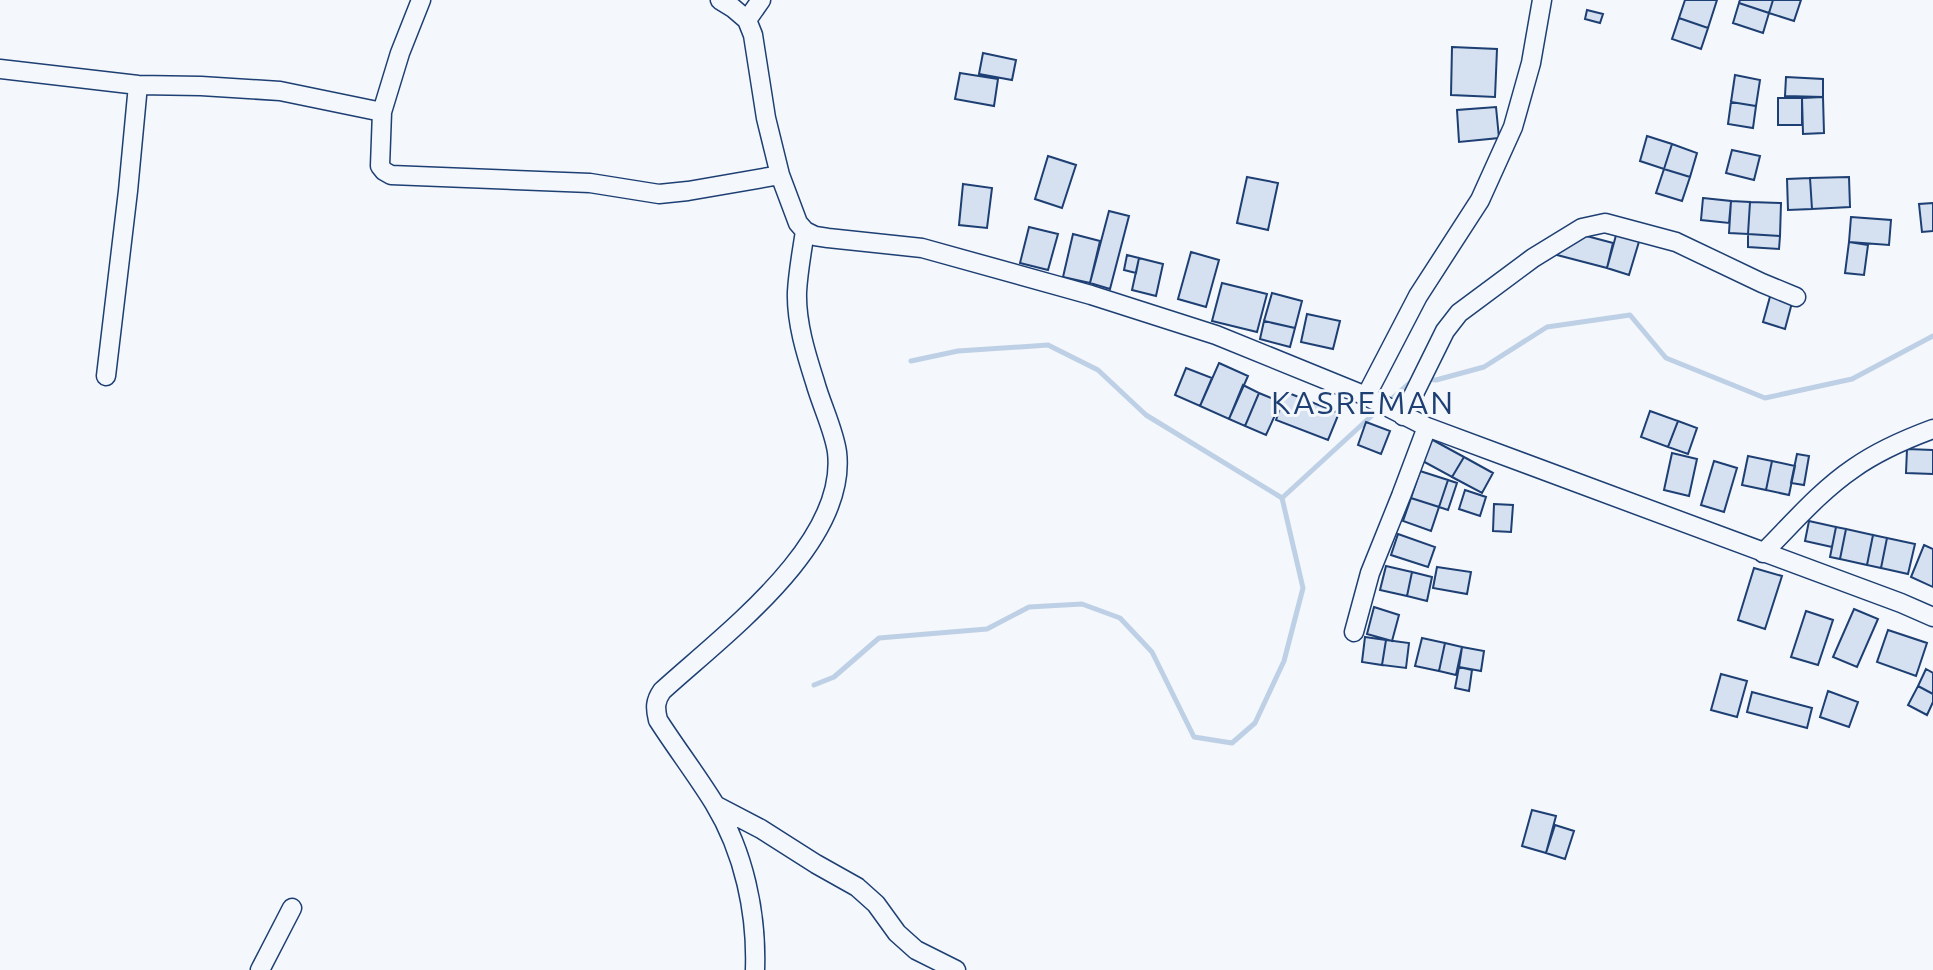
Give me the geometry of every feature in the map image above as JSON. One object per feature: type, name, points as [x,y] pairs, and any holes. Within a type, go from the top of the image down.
[{"type":"street","points":[[421,0],[400,53],[382,112],[380,166],[391,175],[590,183],[659,194],[780,175]]},
{"type":"street","points":[[720,0],[747,20],[753,35],[766,118],[780,175],[798,223],[805,231],[828,238],[922,248],[1091,295],[1216,335],[1372,399],[1427,427],[1933,617]]},
{"type":"street","points":[[747,20],[761,0]]},
{"type":"street","points":[[1372,399],[1397,333],[1480,200],[1513,127],[1531,63],[1542,0]]},
{"type":"street","points":[[0,69],[138,85],[280,91],[382,112]]},
{"type":"street","points":[[106,376],[138,85]]},
{"type":"street","points":[[1399,414],[1417,389],[1445,331],[1459,313],[1533,258],[1582,228],[1605,223],[1676,242],[1796,297]]},
{"type":"street","points":[[755,970],[751,901],[740,859],[715,805],[658,720],[655,709],[657,699],[669,684],[737,627],[794,565],[824,519],[833,496],[838,473],[837,449],[802,337],[797,293],[805,231]]},
{"type":"street","points":[[1354,632],[1370,573],[1427,427]]},
{"type":"street","points":[[1763,553],[1819,496],[1854,468],[1885,450],[1933,429]]},
{"type":"street","points":[[715,805],[857,887],[916,950],[956,970]]},
{"type":"street","points":[[260,970],[292,908]]},
{"type":"building","points":[[1685,0],[1717,0],[1708,28],[1679,18]]},
{"type":"building","points":[[1740,0],[1773,0],[1769,13],[1739,3]]},
{"type":"building","points":[[1773,0],[1801,0],[1794,21],[1769,13]]},
{"type":"building","points":[[1739,3],[1769,13],[1763,33],[1733,23]]},
{"type":"building","points":[[1587,10],[1603,14],[1600,23],[1585,19]]},
{"type":"building","points":[[1679,18],[1708,28],[1701,49],[1672,39]]},
{"type":"building","points":[[1452,47],[1497,49],[1495,97],[1451,95]]},
{"type":"building","points":[[983,53],[1016,60],[1012,80],[979,74]]},
{"type":"building","points":[[960,73],[998,79],[994,106],[955,99]]},
{"type":"building","points":[[1735,75],[1760,80],[1756,106],[1731,102]]},
{"type":"building","points":[[1786,77],[1823,79],[1823,97],[1785,96]]},
{"type":"building","points":[[1823,97],[1824,133],[1803,134],[1802,98]]},
{"type":"building","points":[[1778,98],[1802,98],[1802,125],[1778,125]]},
{"type":"building","points":[[1731,102],[1756,106],[1753,128],[1728,124]]},
{"type":"building","points":[[1496,107],[1499,138],[1459,142],[1457,110]]},
{"type":"building","points":[[1647,136],[1672,144],[1664,169],[1640,161]]},
{"type":"building","points":[[1672,144],[1697,153],[1690,177],[1664,169]]},
{"type":"building","points":[[1732,150],[1760,156],[1754,180],[1726,173]]},
{"type":"building","points":[[1048,156],[1076,165],[1062,208],[1035,199]]},
{"type":"building","points":[[1664,169],[1690,177],[1682,201],[1656,193]]},
{"type":"building","points":[[1247,177],[1278,183],[1268,230],[1237,223]]},
{"type":"building","points":[[1849,177],[1850,207],[1812,209],[1810,178]]},
{"type":"building","points":[[1810,178],[1812,209],[1788,210],[1787,179]]},
{"type":"building","points":[[963,184],[992,188],[987,228],[959,225]]},
{"type":"building","points":[[1703,198],[1731,201],[1729,223],[1701,220]]},
{"type":"building","points":[[1731,201],[1750,202],[1748,234],[1729,233]]},
{"type":"building","points":[[1750,202],[1781,203],[1780,236],[1748,234]]},
{"type":"building","points":[[1933,203],[1933,231],[1922,232],[1919,204]]},
{"type":"building","points":[[1109,211],[1129,216],[1110,289],[1090,283]]},
{"type":"building","points":[[1851,217],[1891,220],[1889,245],[1849,242]]},
{"type":"building","points":[[1029,227],[1058,234],[1048,270],[1020,263]]},
{"type":"building","points":[[1618,228],[1641,235],[1629,275],[1607,268]]},
{"type":"building","points":[[1564,230],[1613,243],[1607,268],[1557,255]]},
{"type":"building","points":[[1073,234],[1100,241],[1090,283],[1063,277]]},
{"type":"building","points":[[1748,234],[1780,236],[1779,249],[1748,247]]},
{"type":"building","points":[[1849,242],[1868,245],[1864,275],[1845,273]]},
{"type":"building","points":[[1191,252],[1219,260],[1206,307],[1178,299]]},
{"type":"building","points":[[1127,255],[1139,258],[1136,273],[1124,270]]},
{"type":"building","points":[[1139,258],[1163,264],[1156,296],[1132,290]]},
{"type":"building","points":[[1222,283],[1267,294],[1257,332],[1212,321]]},
{"type":"building","points":[[1272,293],[1302,301],[1295,328],[1264,321]]},
{"type":"building","points":[[1771,293],[1793,299],[1785,329],[1763,322]]},
{"type":"building","points":[[1307,314],[1340,321],[1333,349],[1301,342]]},
{"type":"building","points":[[1264,321],[1295,328],[1290,347],[1260,339]]},
{"type":"building","points":[[1219,363],[1248,376],[1229,419],[1200,406]]},
{"type":"building","points":[[1186,368],[1212,378],[1200,406],[1175,395]]},
{"type":"building","points":[[1243,385],[1259,393],[1245,426],[1229,419]]},
{"type":"building","points":[[1286,392],[1339,413],[1328,440],[1276,420]]},
{"type":"building","points":[[1259,393],[1281,402],[1266,435],[1245,426]]},
{"type":"building","points":[[1650,411],[1678,421],[1668,447],[1641,437]]},
{"type":"building","points":[[1678,421],[1697,428],[1688,454],[1668,447]]},
{"type":"building","points":[[1366,422],[1390,431],[1381,454],[1358,445]]},
{"type":"building","points":[[1431,439],[1464,457],[1452,477],[1419,459]]},
{"type":"building","points":[[1907,449],[1933,450],[1933,474],[1906,473]]},
{"type":"building","points":[[1672,453],[1697,459],[1689,496],[1664,490]]},
{"type":"building","points":[[1797,454],[1809,456],[1804,485],[1791,483]]},
{"type":"building","points":[[1748,456],[1772,461],[1766,490],[1742,485]]},
{"type":"building","points":[[1464,457],[1493,473],[1482,493],[1452,477]]},
{"type":"building","points":[[1714,461],[1737,468],[1724,512],[1701,505]]},
{"type":"building","points":[[1772,461],[1795,466],[1789,495],[1766,490]]},
{"type":"building","points":[[1420,471],[1448,480],[1439,507],[1411,498]]},
{"type":"building","points":[[1448,480],[1457,483],[1448,510],[1439,507]]},
{"type":"building","points":[[1465,490],[1486,497],[1480,516],[1459,509]]},
{"type":"building","points":[[1411,498],[1439,507],[1431,531],[1403,521]]},
{"type":"building","points":[[1494,504],[1513,505],[1511,532],[1493,531]]},
{"type":"building","points":[[1809,521],[1836,527],[1832,547],[1805,541]]},
{"type":"building","points":[[1836,527],[1846,529],[1840,559],[1830,557]]},
{"type":"building","points":[[1846,529],[1873,535],[1867,565],[1840,559]]},
{"type":"building","points":[[1398,534],[1435,547],[1428,567],[1391,555]]},
{"type":"building","points":[[1873,535],[1887,538],[1881,568],[1867,565]]},
{"type":"building","points":[[1887,538],[1915,544],[1908,574],[1881,568]]},
{"type":"building","points":[[1924,545],[1933,549],[1933,587],[1911,577]]},
{"type":"building","points":[[1386,566],[1412,572],[1407,596],[1380,590]]},
{"type":"building","points":[[1437,567],[1471,572],[1467,594],[1433,588]]},
{"type":"building","points":[[1754,568],[1782,576],[1765,629],[1738,620]]},
{"type":"building","points":[[1412,572],[1432,577],[1427,601],[1407,596]]},
{"type":"building","points":[[1374,607],[1399,615],[1392,641],[1367,634]]},
{"type":"building","points":[[1854,609],[1878,619],[1857,667],[1833,657]]},
{"type":"building","points":[[1806,611],[1833,620],[1818,665],[1791,657]]},
{"type":"building","points":[[1888,630],[1927,643],[1916,676],[1877,662]]},
{"type":"building","points":[[1365,637],[1386,640],[1382,665],[1362,662]]},
{"type":"building","points":[[1422,638],[1445,643],[1439,671],[1415,666]]},
{"type":"building","points":[[1386,640],[1409,643],[1406,668],[1382,665]]},
{"type":"building","points":[[1445,643],[1462,647],[1456,675],[1439,671]]},
{"type":"building","points":[[1462,647],[1484,651],[1481,671],[1459,667]]},
{"type":"building","points":[[1459,667],[1472,670],[1469,691],[1455,688]]},
{"type":"building","points":[[1926,669],[1933,673],[1933,694],[1918,686]]},
{"type":"building","points":[[1721,674],[1747,681],[1737,717],[1711,710]]},
{"type":"building","points":[[1918,686],[1933,694],[1927,715],[1908,705]]},
{"type":"building","points":[[1828,691],[1858,702],[1849,727],[1820,717]]},
{"type":"building","points":[[1752,692],[1812,708],[1807,728],[1747,712]]},
{"type":"building","points":[[1532,810],[1556,816],[1546,853],[1522,846]]},
{"type":"building","points":[[1555,825],[1574,831],[1565,859],[1546,853]]},
{"type":"waterway","points":[[1425,379],[1436,380],[1484,367],[1547,327],[1630,315],[1666,358],[1765,398],[1852,379],[1933,336]]},
{"type":"waterway","points":[[911,361],[958,351],[1048,345],[1098,370],[1146,415],[1282,498],[1379,409]]},
{"type":"waterway","points":[[1387,403],[1415,378]]},
{"type":"waterway","points":[[814,685],[834,677],[879,638],[987,629],[1029,607],[1082,604],[1120,618],[1152,652],[1194,737],[1232,743],[1255,723],[1284,661],[1303,588],[1282,498]]},
{"type":"district","name":"KASREMAN","points":[[1363,402]]}]
